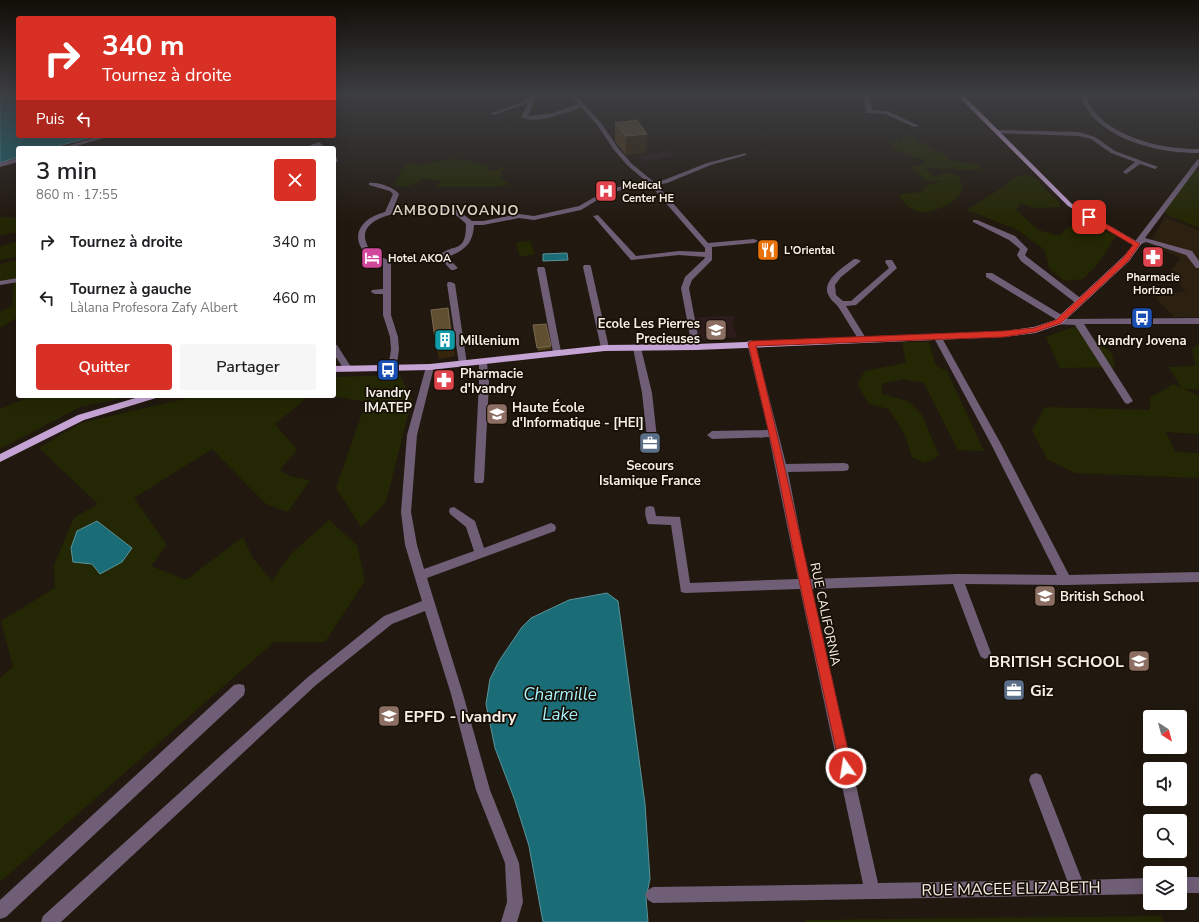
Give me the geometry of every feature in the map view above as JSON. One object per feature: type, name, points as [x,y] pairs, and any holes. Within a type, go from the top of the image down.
[{"type":"main road","points":[[336,369],[430,367],[483,363],[557,352],[605,348],[696,347],[751,343],[938,338],[1004,334],[1035,330],[1060,320],[1126,259],[1137,244],[1070,204],[1003,138]]},
{"type":"main road","points":[[0,458],[81,417],[146,398]]},
{"type":"street","points":[[70,146],[100,138]]},
{"type":"street","points":[[609,138],[630,165],[654,184],[709,248],[708,260],[688,279],[685,288],[696,347]]},
{"type":"street","points":[[1093,138],[1112,152],[1155,167]]},
{"type":"street","points":[[1128,138],[1140,144],[1162,148],[1199,151]]},
{"type":"street","points":[[392,368],[395,350],[394,337],[388,314],[386,262],[373,258],[365,248],[361,235],[363,228],[368,223],[388,213],[417,208],[447,210],[460,214],[470,223],[483,223],[508,217],[519,216],[534,218],[557,214],[581,208],[602,195],[620,188],[654,184],[678,177],[709,164],[744,154]]},
{"type":"street","points":[[0,165],[16,161]]},
{"type":"street","points":[[1126,172],[1140,161]]},
{"type":"street","points":[[1137,244],[1199,161]]},
{"type":"street","points":[[371,184],[392,190],[396,194],[388,213]]},
{"type":"street","points":[[596,216],[634,258],[679,253],[709,255]]},
{"type":"street","points":[[975,221],[1012,238],[1024,249],[1021,255],[1024,259],[1080,302]]},
{"type":"street","points":[[454,268],[442,256],[464,247],[471,236],[470,223]]},
{"type":"street","points":[[1137,244],[1146,240],[1164,244],[1189,254],[1199,266]]},
{"type":"street","points":[[706,245],[754,241]]},
{"type":"street","points":[[857,261],[832,284],[830,290],[832,296],[841,304],[862,340]]},
{"type":"street","points":[[841,304],[853,304],[892,268],[890,262]]},
{"type":"street","points":[[588,267],[605,348]]},
{"type":"street","points":[[541,269],[557,352]]},
{"type":"street","points":[[990,275],[1060,320],[1078,322],[1199,321]]},
{"type":"street","points":[[0,284],[16,280]]},
{"type":"street","points":[[451,284],[463,364]]},
{"type":"street","points":[[374,292],[387,291]]},
{"type":"street","points":[[1078,322],[1128,401]]},
{"type":"street","points":[[938,338],[996,444],[1066,580]]},
{"type":"street","name":"RUE CALIFORNIA","points":[[751,343],[782,468],[805,585],[872,890]]},
{"type":"street","points":[[637,348],[648,400],[652,438]]},
{"type":"street","points":[[336,350],[348,369]]},
{"type":"street","points":[[479,480],[484,384],[483,363]]},
{"type":"street","points":[[430,367],[412,436],[406,512],[411,545],[457,694],[483,790],[512,863],[515,902],[509,922]]},
{"type":"street","points":[[712,435],[774,433]]},
{"type":"street","points":[[782,468],[844,467]]},
{"type":"street","points":[[650,510],[652,521],[676,520],[685,588],[957,579],[1066,580],[1199,577]]},
{"type":"street","points":[[454,511],[471,524],[480,554]]},
{"type":"street","points":[[420,576],[551,528]]},
{"type":"street","points":[[957,579],[985,653]]},
{"type":"street","points":[[49,922],[312,681],[388,620],[428,604]]},
{"type":"street","points":[[0,911],[239,690]]},
{"type":"street","points":[[1036,780],[1078,887]]},
{"type":"street","points":[[1187,885],[1199,885]]},
{"type":"street","name":"RUE MACEE ELIZABETH","points":[[653,896],[872,890],[1143,886]]},
{"type":"shaded area","points":[[669,151],[674,155],[672,157],[643,162],[638,156]]},
{"type":"shaded area","points":[[1165,217],[1199,230],[1199,317],[1174,317],[1155,297],[1186,291],[1169,273],[1181,258],[1149,244]]},
{"type":"shaded area","name":"Ecole Les Pierres Precieuses","points":[[734,316],[733,327],[738,337],[704,341],[698,334],[694,319],[701,317]]},
{"type":"green space","points":[[902,138],[914,138],[947,156],[948,160],[978,165],[983,169],[961,170],[925,168],[935,177],[948,172],[959,176],[962,188],[961,193],[952,202],[939,209],[926,212],[915,210],[909,207],[900,198],[901,194],[921,192],[928,185],[944,181],[926,181],[912,167],[927,162],[897,150],[888,142],[898,140],[902,142]]},
{"type":"green space","points":[[450,159],[466,160],[489,166],[488,169],[493,171],[503,167],[506,169],[500,172],[503,175],[499,179],[511,184],[495,187],[437,187],[440,180],[422,179],[416,184],[408,186],[393,184],[398,180],[401,170],[408,164],[413,163],[418,165]]},
{"type":"green space","points":[[1195,169],[1199,170],[1199,228],[1165,213],[1167,206]]},
{"type":"green space","points":[[1026,175],[1036,179],[1052,196],[1059,201],[1060,207],[1035,208],[1021,203],[1016,210],[1038,230],[1059,236],[1066,229],[1084,221],[1116,236],[1097,265],[1083,279],[1064,281],[1049,268],[1045,250],[1016,229],[967,210],[1003,187],[1016,176]]},
{"type":"green space","points":[[0,217],[16,218],[16,232],[0,235]]},
{"type":"green space","points":[[530,241],[535,254],[520,257],[516,243]]},
{"type":"green space","points":[[16,242],[16,258],[0,260],[0,247]]},
{"type":"green space","points":[[16,260],[16,318],[0,328],[0,312],[12,306],[14,279],[0,282],[0,264]]},
{"type":"green space","points":[[1076,326],[1112,353],[1115,367],[1060,368],[1046,337]]},
{"type":"green space","points":[[902,342],[929,342],[936,366],[947,371],[984,451],[958,450],[924,383],[903,379],[882,384],[882,394],[908,401],[922,415],[939,456],[925,463],[912,457],[905,435],[889,409],[869,404],[857,384],[865,371],[906,363]]},
{"type":"green space","points":[[1199,343],[1199,390],[1184,389],[1199,396],[1199,434],[1166,432],[1175,452],[1199,453],[1199,478],[1075,473],[1047,459],[1032,430],[1045,407],[1150,410],[1150,398],[1173,384],[1182,388],[1168,367],[1195,366],[1192,349]]},
{"type":"green space","points":[[400,375],[412,399],[386,502],[361,527],[336,488],[366,402],[336,397],[336,377]]},
{"type":"green space","points":[[27,398],[120,398],[80,407],[0,449],[0,409]]},
{"type":"green space","points":[[187,398],[307,398],[275,424],[297,450],[280,470],[289,476],[310,480],[288,512],[266,504],[212,449],[134,498],[167,545],[151,566],[186,580],[243,537],[252,557],[272,581],[292,553],[329,520],[357,545],[365,581],[325,642],[274,642],[0,882],[0,678],[13,667],[1,621],[55,588],[54,565],[74,518],[98,504],[39,448],[81,423]]},
{"type":"green space","points":[[1162,916],[1164,922],[806,922],[806,920]]},
{"type":"water","points":[[0,138],[88,138],[58,146],[16,146],[16,158],[0,163]]},
{"type":"water","points":[[567,253],[568,260],[543,261],[543,254]]},
{"type":"water","points":[[97,521],[132,548],[122,562],[100,574],[92,564],[73,562],[71,548],[77,531]]},
{"type":"water","name":"Charmille Lake","points":[[607,593],[618,601],[645,804],[650,879],[646,898],[648,922],[543,922],[529,846],[514,798],[495,748],[486,704],[490,679],[499,661],[522,627],[531,618],[569,600]]},
{"type":"building","points":[[448,308],[452,343],[436,346],[431,310]]},
{"type":"building","points":[[546,324],[551,346],[537,348],[533,325]]},
{"type":"place","name":"Medical Center HE","points":[[606,191]]},
{"type":"place","name":"L'Oriental","points":[[768,250]]},
{"type":"place","name":"Pharmacie Horizon","points":[[1153,257]]},
{"type":"place","name":"Hotel AKOA","points":[[372,258]]},
{"type":"place","name":"Ivandry Jovena","points":[[1142,318]]},
{"type":"place","name":"Ecole Les Pierres Precieuses","points":[[716,330]]},
{"type":"place","name":"Millenium","points":[[445,340]]},
{"type":"place","name":"Ivandry IMATEP","points":[[388,370]]},
{"type":"place","name":"Pharmacie d'Ivandry","points":[[444,380]]},
{"type":"place","name":"Haute École d'Informatique - [HEI]","points":[[497,414]]},
{"type":"place","name":"Secours Islamique France","points":[[650,443]]},
{"type":"place","name":"British School","points":[[1045,596]]},
{"type":"place","name":"BRITISH SCHOOL","points":[[1139,661]]},
{"type":"place","name":"Giz","points":[[1014,690]]},
{"type":"place","name":"EPFD - Ivandry","points":[[389,716]]},
{"type":"district","name":"AMBODIVOANJO","points":[[456,210]]},
{"type":"route","points":[[846,768],[805,585],[782,468],[751,343],[938,338],[1004,334],[1035,330],[1058,322],[1126,259],[1137,244],[1089,217]]}]
